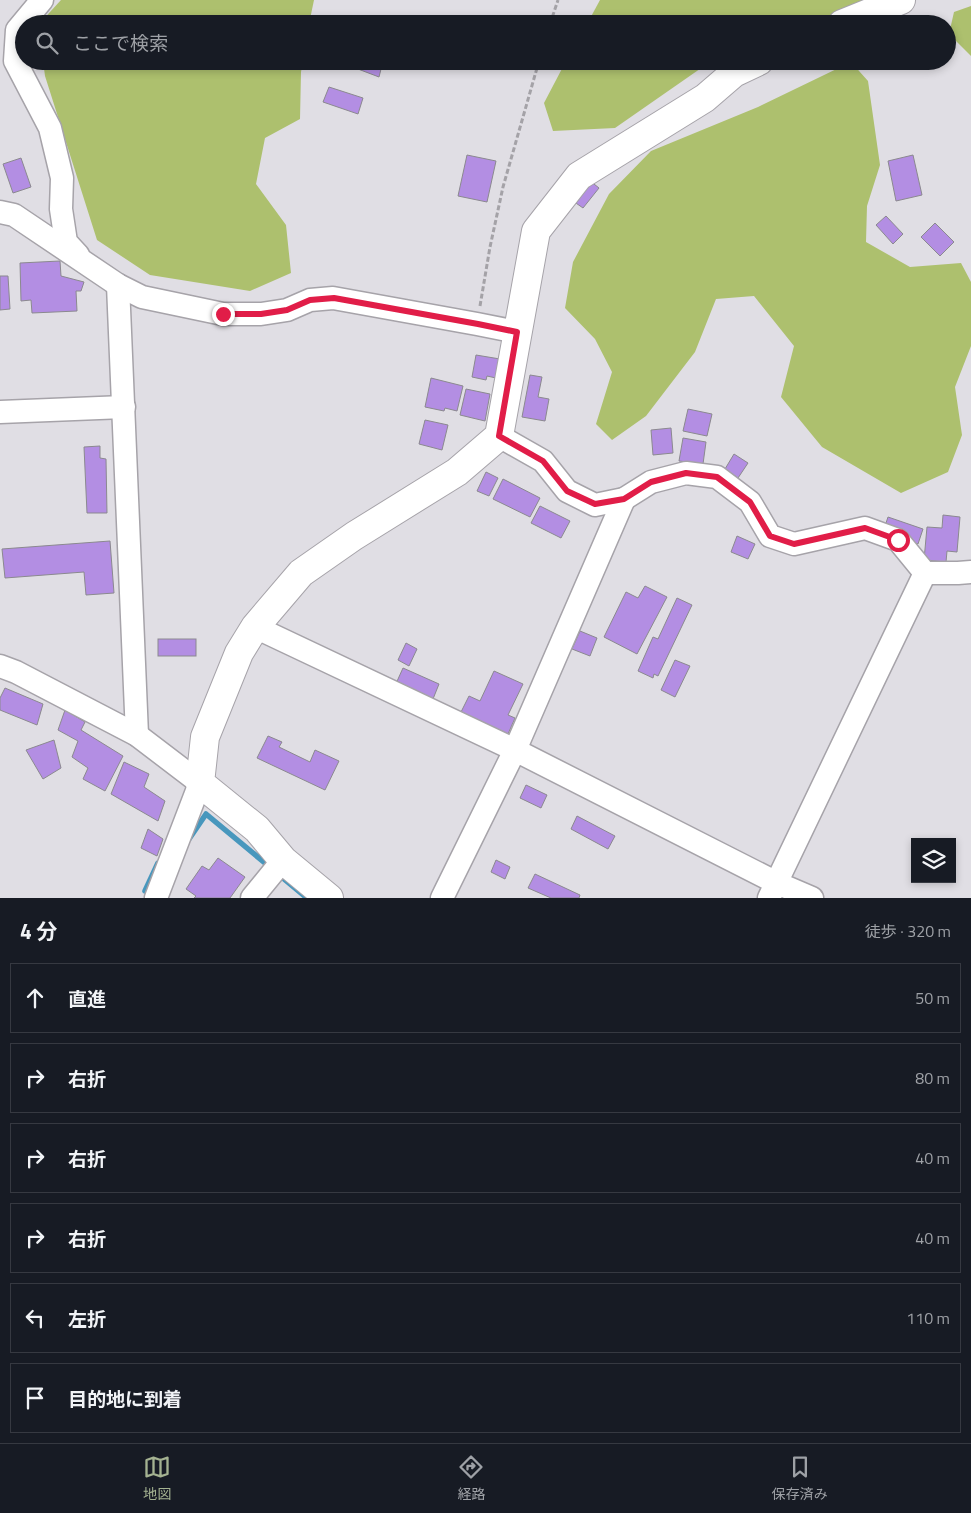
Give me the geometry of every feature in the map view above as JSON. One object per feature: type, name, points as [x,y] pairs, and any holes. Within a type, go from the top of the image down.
[{"type":"street","points":[[27,15],[42,0]]},
{"type":"street","points":[[864,15],[901,0]]},
{"type":"street","points":[[9,32],[15,62]]},
{"type":"street","points":[[19,70],[50,128],[62,178],[61,209],[66,242],[84,262]]},
{"type":"street","points":[[156,898],[200,783],[205,737],[238,653],[255,626],[301,573],[354,536],[457,472],[499,436],[536,231],[579,176],[705,98],[734,73],[740,70]]},
{"type":"street","points":[[0,212],[14,215],[118,286],[142,297],[223,314],[261,314],[287,310],[310,300],[334,298],[517,332]]},
{"type":"street","points":[[118,286],[137,735]]},
{"type":"street","points":[[0,412],[124,407]]},
{"type":"street","points":[[499,436],[543,461],[567,491],[595,504],[624,499],[651,482],[686,473],[717,477],[750,502],[770,536],[794,544],[865,528],[898,540],[925,573],[958,574],[971,572]]},
{"type":"street","points":[[442,898],[515,750],[624,499]]},
{"type":"street","points":[[773,890],[925,573]]},
{"type":"street","points":[[255,626],[515,750],[773,890],[812,898]]},
{"type":"street","points":[[0,666],[16,672],[137,735],[257,829],[283,860],[329,898]]},
{"type":"street","points":[[252,898],[283,860]]},
{"type":"path","points":[[553,15],[558,0]]},
{"type":"path","points":[[478,324],[490,247],[503,187],[536,70]]},
{"type":"green space","points":[[61,0],[314,0],[311,15],[47,15]]},
{"type":"green space","points":[[600,0],[863,0],[834,15],[592,15]]},
{"type":"green space","points":[[971,6],[971,56],[956,41],[956,15],[953,15],[954,12]]},
{"type":"green space","points":[[44,70],[301,70],[300,119],[265,138],[256,184],[286,225],[291,273],[250,291],[150,275],[97,240]]},
{"type":"green space","points":[[561,70],[698,70],[615,128],[553,131],[544,103]]},
{"type":"green space","points":[[834,70],[858,70],[868,81],[880,165],[867,206],[866,242],[910,267],[961,263],[971,282],[971,346],[955,387],[962,435],[948,472],[901,493],[822,447],[781,397],[794,346],[754,296],[716,299],[695,352],[646,416],[612,440],[596,424],[612,372],[595,339],[565,308],[573,262],[609,194],[651,151],[758,107]]},
{"type":"building","points":[[361,70],[381,70],[379,77]]},
{"type":"building","points":[[329,87],[363,98],[358,114],[323,102]]},
{"type":"building","points":[[467,155],[496,161],[487,202],[458,196]]},
{"type":"building","points":[[913,155],[922,195],[896,201],[888,161]]},
{"type":"building","points":[[21,158],[31,187],[13,193],[3,164]]},
{"type":"building","points":[[589,180],[599,188],[583,208],[573,201]]},
{"type":"building","points":[[886,216],[903,234],[893,244],[876,225]]},
{"type":"building","points":[[935,223],[954,242],[940,256],[921,237]]},
{"type":"building","points":[[60,261],[61,276],[84,282],[81,291],[76,291],[77,311],[32,313],[31,300],[21,301],[20,263]]},
{"type":"building","points":[[0,276],[8,276],[10,309],[0,310]]},
{"type":"building","points":[[476,355],[500,359],[496,378],[487,376],[486,380],[472,377]]},
{"type":"building","points":[[530,375],[542,377],[538,397],[549,399],[545,421],[522,417]]},
{"type":"building","points":[[431,378],[463,386],[457,411],[445,408],[444,411],[425,407]]},
{"type":"building","points":[[466,389],[490,394],[485,421],[460,415]]},
{"type":"building","points":[[688,409],[712,414],[707,436],[683,431]]},
{"type":"building","points":[[425,420],[448,425],[442,450],[419,444]]},
{"type":"building","points":[[671,428],[673,453],[653,455],[651,430]]},
{"type":"building","points":[[683,438],[706,442],[703,464],[679,461]]},
{"type":"building","points":[[100,446],[100,458],[106,459],[107,513],[87,513],[84,447]]},
{"type":"building","points":[[734,454],[748,463],[738,478],[725,469]]},
{"type":"building","points":[[486,472],[498,478],[489,496],[477,491]]},
{"type":"building","points":[[503,479],[540,498],[530,517],[493,499]]},
{"type":"building","points":[[540,506],[570,521],[561,538],[531,523]]},
{"type":"building","points":[[943,515],[960,517],[957,552],[947,551],[946,562],[924,560],[927,527],[942,528]]},
{"type":"building","points":[[888,517],[923,529],[918,544],[883,532]]},
{"type":"building","points":[[737,536],[755,544],[748,559],[731,552]]},
{"type":"building","points":[[110,541],[114,593],[86,595],[84,572],[5,578],[2,549]]},
{"type":"building","points":[[645,586],[667,597],[637,654],[604,637],[626,592],[638,598]]},
{"type":"building","points":[[677,598],[692,605],[658,676],[654,674],[653,678],[638,671],[653,637],[658,639]]},
{"type":"building","points":[[580,631],[597,638],[590,656],[572,649]]},
{"type":"building","points":[[158,639],[196,639],[196,656],[158,656]]},
{"type":"building","points":[[406,643],[417,649],[409,666],[398,660]]},
{"type":"building","points":[[675,660],[690,666],[675,697],[661,690]]},
{"type":"building","points":[[403,668],[439,684],[431,704],[394,688]]},
{"type":"building","points":[[494,671],[523,684],[508,715],[515,718],[508,734],[461,712],[469,696],[480,701]]},
{"type":"building","points":[[5,688],[43,704],[37,725],[0,710],[0,698]]},
{"type":"building","points":[[65,710],[85,722],[81,730],[123,756],[105,791],[83,779],[88,768],[72,757],[78,741],[58,730]]},
{"type":"building","points":[[268,736],[282,742],[279,747],[310,762],[315,750],[339,761],[325,790],[257,758]]},
{"type":"building","points":[[54,740],[61,768],[43,779],[26,750]]},
{"type":"building","points":[[124,762],[149,774],[144,787],[165,801],[158,821],[111,794]]},
{"type":"building","points":[[526,785],[547,795],[541,808],[520,798]]},
{"type":"building","points":[[577,816],[615,836],[608,849],[571,829]]},
{"type":"building","points":[[148,829],[163,839],[157,856],[141,848]]},
{"type":"building","points":[[218,858],[245,877],[230,898],[194,898],[196,896],[186,889],[202,866],[209,870]]},
{"type":"building","points":[[496,860],[510,867],[505,879],[491,872]]},
{"type":"building","points":[[535,874],[580,895],[579,898],[551,898],[528,888]]},
{"type":"waterway","points":[[189,839],[206,814],[271,868]]},
{"type":"waterway","points":[[145,891],[158,863]]},
{"type":"waterway","points":[[278,874],[307,898]]},
{"type":"route","points":[[223,314],[261,314],[287,310],[310,300],[334,298],[517,332],[499,436],[543,461],[567,491],[595,504],[624,499],[651,482],[686,473],[717,477],[750,502],[770,536],[794,544],[865,528],[898,540]]}]
